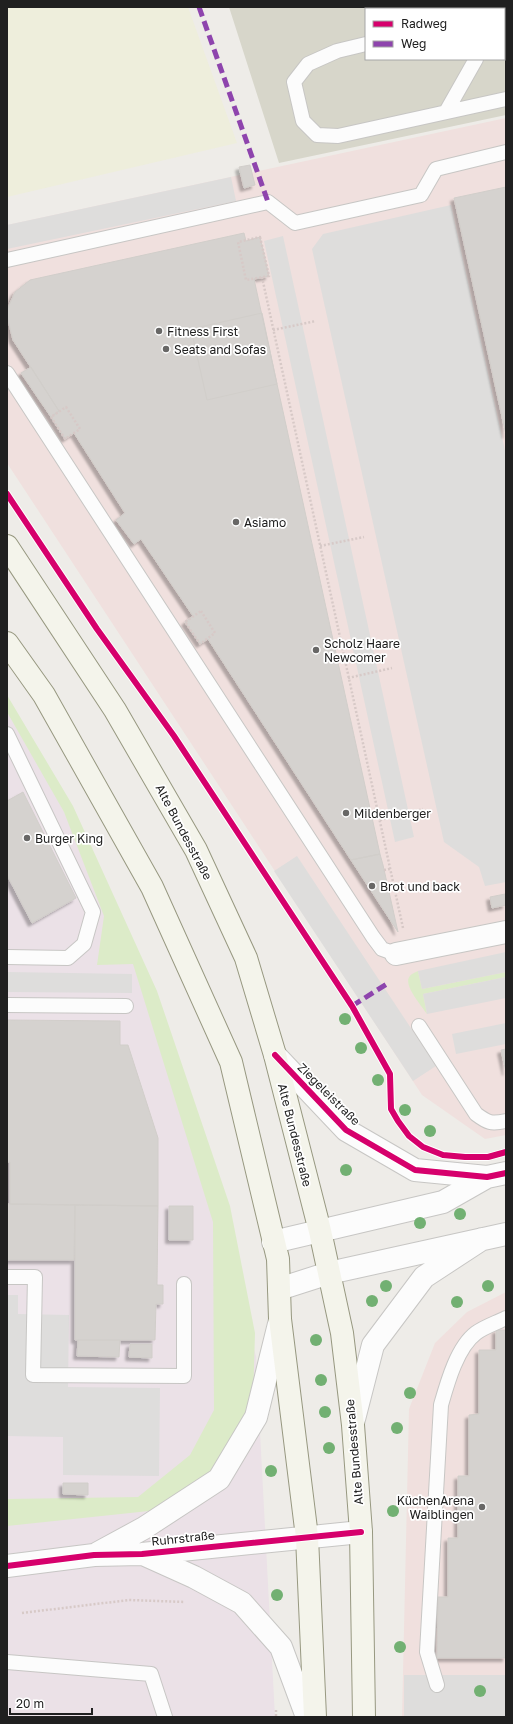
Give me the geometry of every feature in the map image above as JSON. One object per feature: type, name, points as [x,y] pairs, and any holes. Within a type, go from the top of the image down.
[{"type":"main road","name":"Alte Bundesstraße","points":[[7,546],[115,710],[196,850],[246,958],[275,1055],[320,1231],[342,1333],[353,1424],[361,1532],[364,1717]]},
{"type":"main road","points":[[7,643],[44,695],[152,887],[228,1055],[233,1070],[278,1259],[280,1319],[306,1537],[315,1717]]},
{"type":"street","points":[[402,953],[506,932]]},
{"type":"street","name":"Ziegeleistraße","points":[[275,1055],[346,1130],[409,1167],[415,1170],[497,1175]]},
{"type":"street","name":"Ziegeleistraße","points":[[273,1242],[443,1202],[497,1175]]},
{"type":"street","points":[[279,1289],[329,1273],[506,1234]]},
{"type":"street","points":[[353,1424],[373,1346],[424,1277],[482,1239]]},
{"type":"street","name":"Ruhrstraße","points":[[94,1555],[144,1528],[219,1479],[256,1417],[280,1319]]},
{"type":"street","name":"Ruhrstraße","points":[[7,1566],[94,1555],[142,1554],[361,1532]]},
{"type":"street","name":"Ruhrstraße","points":[[142,1554],[194,1577],[242,1603],[281,1647],[307,1717]]},
{"type":"lane","points":[[365,44],[337,51],[308,64],[294,82],[302,121],[317,135],[338,136],[505,98]]},
{"type":"lane","points":[[446,112],[475,60]]},
{"type":"lane","points":[[7,260],[268,202],[295,223],[422,195],[436,169],[506,152]]},
{"type":"lane","points":[[7,373],[382,949],[402,953]]},
{"type":"lane","points":[[7,734],[93,912],[84,944],[68,958],[7,957]]},
{"type":"lane","points":[[7,1005],[126,1006]]},
{"type":"lane","points":[[419,1026],[476,1114],[486,1122],[495,1124],[506,1121]]},
{"type":"lane","points":[[7,1277],[35,1277],[33,1375],[184,1376],[184,1284]]},
{"type":"lane","points":[[437,1685],[427,1652],[441,1405],[451,1372],[461,1351],[475,1334],[506,1318]]},
{"type":"lane","points":[[7,1662],[151,1674],[165,1717]]},
{"type":"path","points":[[260,237],[269,276],[262,277],[246,280],[238,242],[260,237]]},
{"type":"path","points":[[262,277],[380,820],[390,869],[402,953]]},
{"type":"path","points":[[273,330],[316,321]]},
{"type":"path","points":[[320,546],[364,537]]},
{"type":"path","points":[[348,678],[392,668]]},
{"type":"path","points":[[380,820],[423,809]]},
{"type":"path","points":[[384,870],[390,869]]},
{"type":"path","points":[[22,1613],[129,1600],[192,1602]]},
{"type":"path","points":[[276,1703],[276,1717]]},
{"type":"shaded area","points":[[229,7],[506,7],[506,115],[279,163]]},
{"type":"shaded area","points":[[506,118],[506,1135],[485,1139],[422,1095],[7,463],[7,225]]},
{"type":"shaded area","points":[[231,177],[236,201],[7,249],[7,225]]},
{"type":"shaded area","points":[[451,205],[506,455],[506,882],[485,886],[479,867],[444,842],[312,249],[323,234]]},
{"type":"shaded area","points":[[283,236],[414,837],[395,842],[264,241]]},
{"type":"shaded area","points":[[7,702],[144,966],[256,1356],[275,1717],[7,1717]]},
{"type":"shaded area","points":[[297,856],[436,1066],[413,1081],[274,871]]},
{"type":"shaded area","points":[[506,952],[506,972],[422,989],[418,971]]},
{"type":"shaded area","points":[[7,972],[132,974],[132,993],[7,992]]},
{"type":"shaded area","points":[[506,977],[506,998],[427,1014],[423,994]]},
{"type":"shaded area","points":[[506,1023],[506,1044],[456,1054],[452,1034]]},
{"type":"shaded area","points":[[506,1292],[506,1717],[402,1717],[409,1409],[435,1343],[467,1312]]},
{"type":"shaded area","points":[[7,1295],[18,1295],[18,1314],[69,1315],[68,1387],[160,1388],[159,1476],[63,1475],[63,1437],[7,1436]]},
{"type":"shaded area","points":[[404,1675],[506,1675],[506,1717],[404,1717]]},
{"type":"green space","points":[[7,7],[188,7],[237,143],[7,197]]},
{"type":"green space","points":[[7,695],[73,806],[157,991],[230,1206],[255,1333],[253,1401],[229,1451],[198,1486],[149,1511],[7,1526],[7,1499],[138,1497],[190,1455],[214,1410],[213,1222],[133,964],[97,965],[104,916],[64,812],[7,712]]},
{"type":"green space","points":[[418,971],[422,989],[506,972],[506,977],[423,994],[427,1014],[414,995],[408,980],[412,974]]},
{"type":"building","points":[[250,165],[255,185],[244,188],[239,167]]},
{"type":"building","points":[[506,187],[506,435],[454,198]]},
{"type":"building","points":[[244,233],[246,241],[260,237],[269,276],[254,279],[380,854],[351,860],[208,639],[200,644],[185,622],[193,616],[141,539],[134,544],[116,520],[125,513],[74,433],[65,439],[51,417],[59,411],[13,340],[7,316],[7,310],[15,292],[30,280]]},
{"type":"building","points":[[262,313],[277,384],[207,400],[191,329]]},
{"type":"building","points":[[31,367],[59,411],[51,417],[21,373]]},
{"type":"building","name":"Burger King","points":[[23,792],[76,898],[32,923],[7,875],[7,801]]},
{"type":"building","points":[[380,854],[383,865],[398,932],[351,860]]},
{"type":"building","points":[[505,894],[506,905],[492,908],[490,897]]},
{"type":"building","points":[[7,1020],[120,1021],[120,1045],[128,1045],[158,1138],[158,1206],[10,1204],[10,1162],[7,1162]]},
{"type":"building","points":[[506,1049],[506,1072],[501,1050]]},
{"type":"building","points":[[7,1204],[75,1205],[74,1260],[7,1260]]},
{"type":"building","points":[[75,1205],[158,1206],[157,1285],[163,1285],[163,1304],[156,1304],[155,1340],[75,1340]]},
{"type":"building","points":[[169,1206],[193,1206],[193,1240],[169,1240]]},
{"type":"building","name":"KüchenArena Waiblingen","points":[[496,1330],[506,1330],[506,1658],[437,1658],[438,1597],[448,1597],[448,1538],[458,1538],[458,1476],[469,1476],[469,1415],[479,1414],[479,1350],[496,1350]]},
{"type":"building","points":[[78,1340],[120,1340],[119,1357],[77,1356]]},
{"type":"building","points":[[130,1344],[152,1344],[152,1358],[129,1357]]},
{"type":"building","points":[[63,1483],[88,1483],[88,1495],[63,1494]]},
{"type":"marked path","points":[[199,7],[268,202]]},
{"type":"marked path","points":[[352,1006],[390,982]]},
{"type":"cycle path","points":[[7,494],[97,629],[174,736],[352,1006],[390,1074],[391,1109],[409,1136],[423,1147],[443,1155],[488,1157],[506,1152]]},
{"type":"cycle path","points":[[275,1055],[346,1130],[415,1170],[487,1177],[506,1173]]},
{"type":"cycle path","points":[[7,1566],[94,1555],[142,1554],[361,1532]]},
{"type":"place","name":"Fitness First","points":[[159,331]]},
{"type":"place","name":"Seats and Sofas","points":[[166,349]]},
{"type":"place","name":"Asiamo","points":[[236,522]]},
{"type":"place","name":"Scholz Haare Newcomer","points":[[316,650]]},
{"type":"place","name":"Mildenberger","points":[[346,813]]},
{"type":"place","name":"Burger King","points":[[27,838]]},
{"type":"place","name":"Brot und back","points":[[372,886]]},
{"type":"place","name":"KüchenArena Waiblingen","points":[[482,1507]]}]
